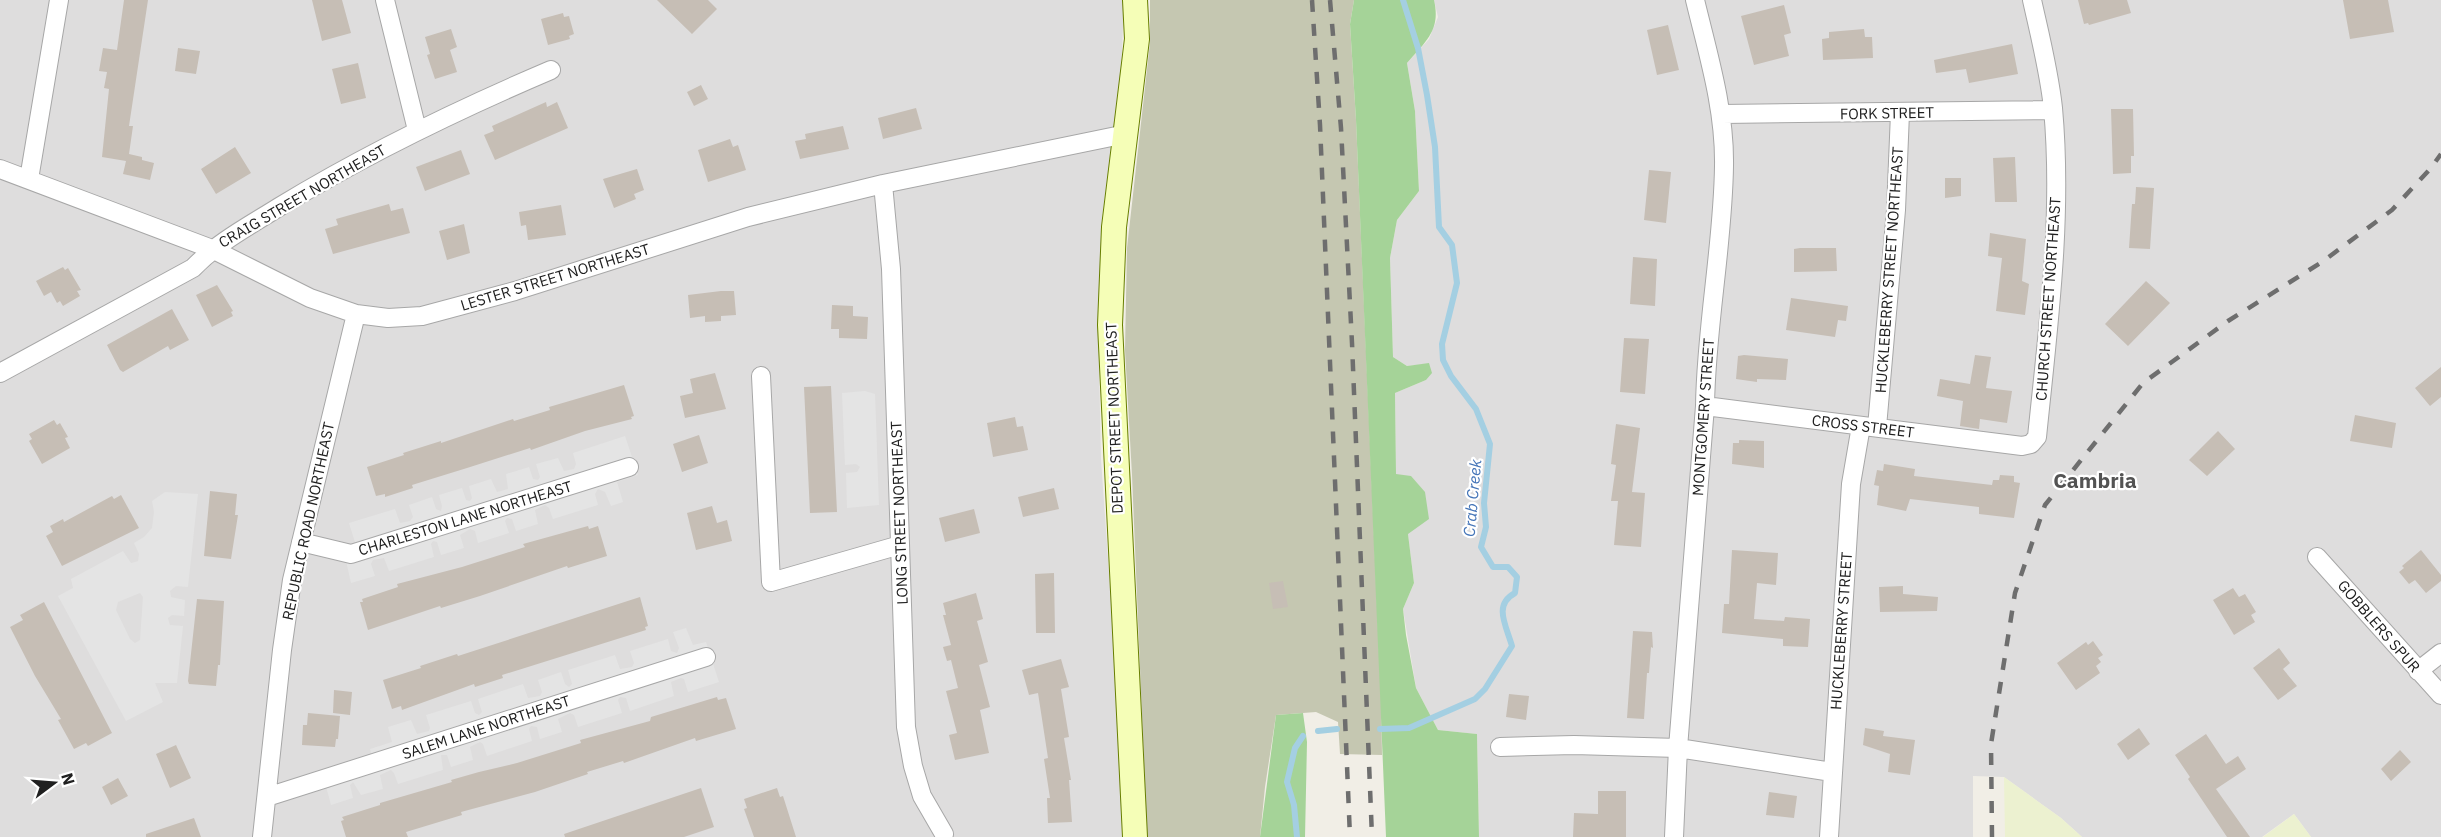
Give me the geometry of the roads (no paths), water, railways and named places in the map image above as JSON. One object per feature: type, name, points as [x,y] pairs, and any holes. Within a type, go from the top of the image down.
[{"type":"main road","name":"DEPOT STREET NORTHEAST","points":[[1135,0],[1137,39],[1114,227],[1110,325],[1135,837]]},
{"type":"street","points":[[29,179],[59,0]]},
{"type":"street","points":[[385,0],[417,130]]},
{"type":"street","name":"MONTGOMERY STREET","points":[[1674,837],[1678,748],[1705,406],[1705,365],[1724,165],[1722,114],[1695,0]]},
{"type":"street","name":"CHURCH STREET NORTHEAST","points":[[2022,446],[2031,444],[2037,437],[2052,290],[2057,184],[2053,110],[2032,0]]},
{"type":"street","name":"CRAIG STREET NORTHEAST","points":[[0,373],[193,268],[212,249],[299,195],[417,130],[551,70]]},
{"type":"street","name":"FORK STREET","points":[[1722,114],[2053,110]]},
{"type":"street","name":"HUCKLEBERRY STREET NORTHEAST","points":[[1869,426],[1896,210],[1900,113]]},
{"type":"street","name":"LESTER STREET NORTHEAST","points":[[0,169],[212,249],[301,294],[356,315],[387,318],[422,316],[515,291],[748,217],[883,184],[1126,134]]},
{"type":"street","name":"LONG STREET NORTHEAST","points":[[883,184],[891,269],[906,726],[913,766],[922,796],[944,834]]},
{"type":"street","name":"REPUBLIC ROAD NORTHEAST","points":[[262,837],[282,650],[301,542],[356,315]]},
{"type":"street","points":[[761,376],[771,582],[900,545]]},
{"type":"street","name":"CROSS STREET","points":[[1705,406],[2022,446]]},
{"type":"street","name":"HUCKLEBERRY STREET","points":[[1829,837],[1851,484],[1869,426]]},
{"type":"street","name":"CHARLESTON LANE NORTHEAST","points":[[301,542],[351,554],[629,467]]},
{"type":"street","name":"GOBBLERS SPUR","points":[[2318,557],[2441,695]]},
{"type":"street","points":[[2418,671],[2441,653]]},
{"type":"street","name":"SALEM LANE NORTHEAST","points":[[267,797],[706,657]]},
{"type":"street","points":[[1500,747],[1574,745],[1678,748],[1832,772]]},
{"type":"waterway","name":"Crab Creek","points":[[1380,729],[1409,728],[1475,699],[1485,689],[1512,646],[1503,610],[1504,603],[1515,593],[1517,577],[1508,567],[1493,567],[1481,547],[1486,527],[1484,503],[1490,444],[1476,409],[1451,376],[1443,360],[1442,344],[1457,283],[1452,245],[1439,227],[1435,147],[1427,95],[1418,48],[1403,0]]},
{"type":"waterway","name":"Crab Creek","points":[[1318,731],[1337,729]]},
{"type":"waterway","name":"Crab Creek","points":[[1297,837],[1294,805],[1287,782],[1295,748],[1303,736]]},
{"type":"railway","points":[[1312,0],[1320,125],[1350,837]]},
{"type":"railway","points":[[1330,0],[1341,128],[1352,343],[1372,837]]},
{"type":"railway","points":[[1992,837],[1991,744],[2015,593],[2045,505],[2143,383],[2228,321],[2322,262],[2392,210],[2441,154]]},
{"type":"district","name":"Cambria","points":[[2095,480]]}]
